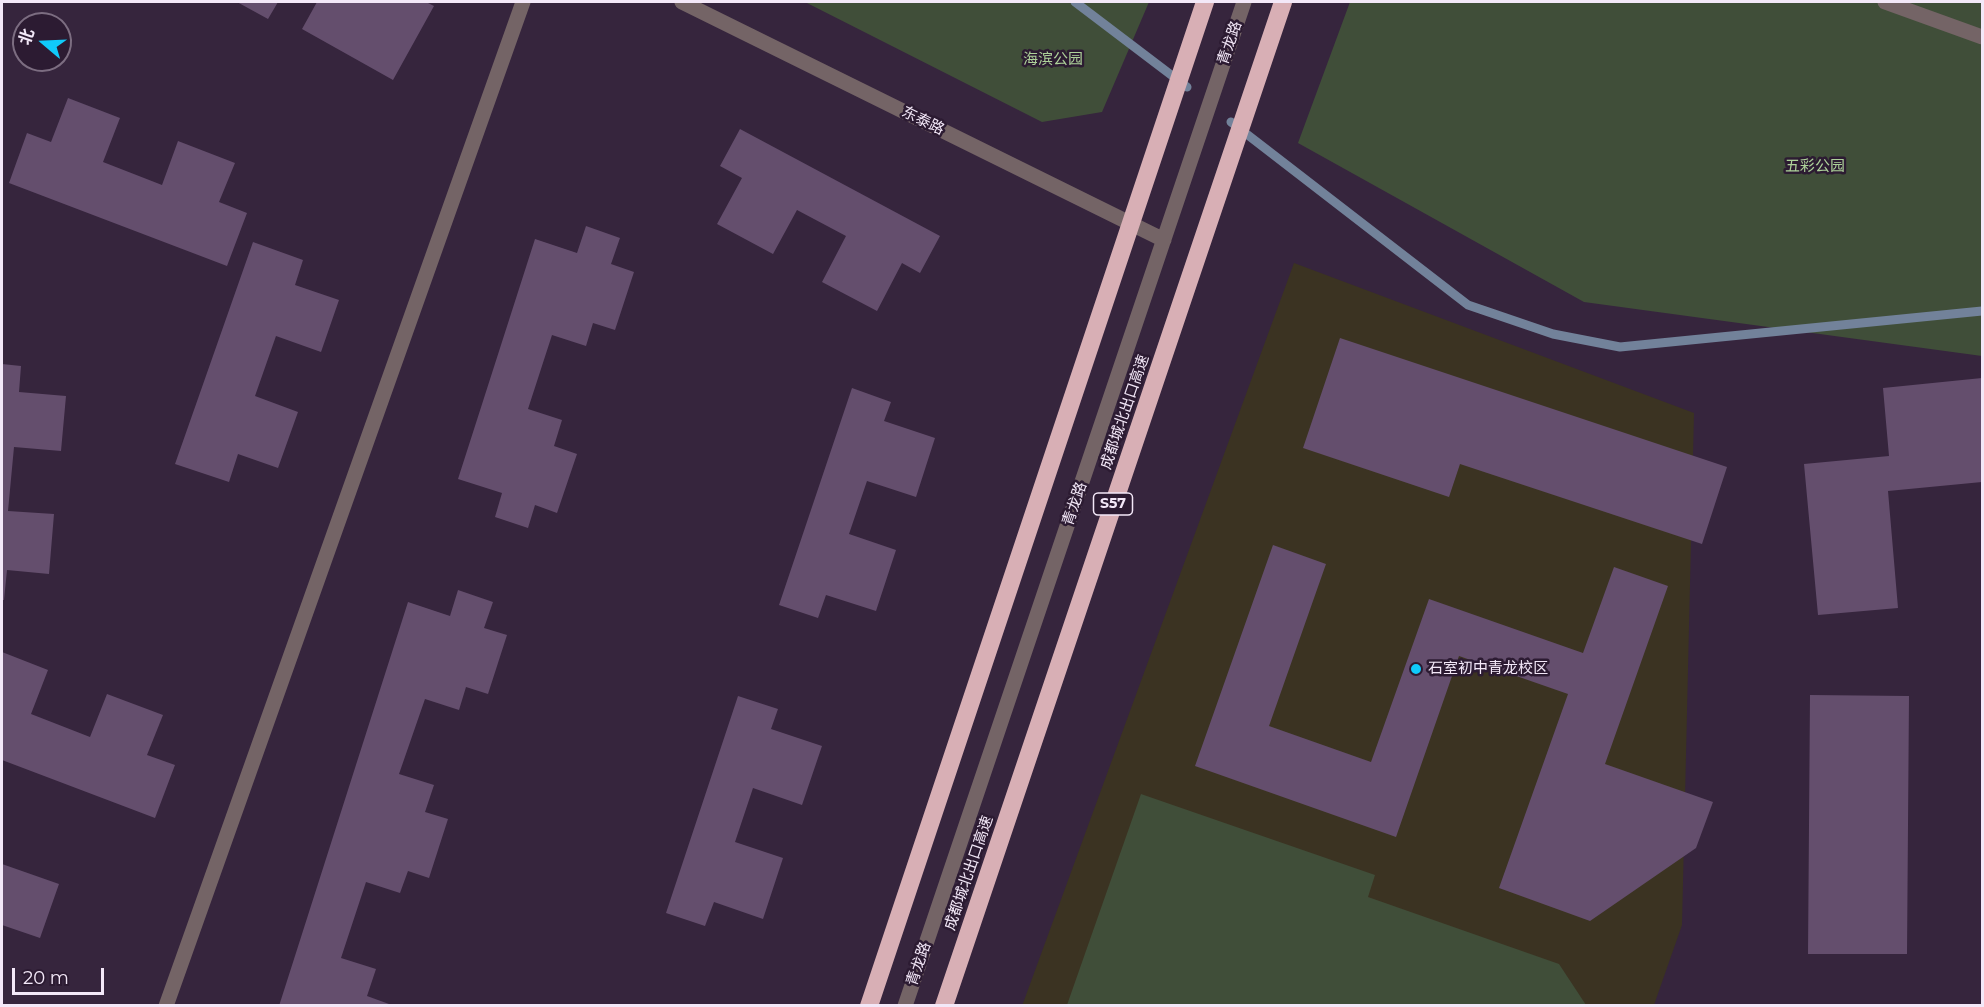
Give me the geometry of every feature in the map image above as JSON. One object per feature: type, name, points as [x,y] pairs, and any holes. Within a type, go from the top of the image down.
[{"type":"highway","points":[[869,1005],[1205,2]]},
{"type":"highway","name":"成都城北出口高速","points":[[944,1005],[1283,2]]},
{"type":"street","points":[[166,1005],[524,2]]},
{"type":"street","name":"东泰路","points":[[682,2],[1164,240]]},
{"type":"street","name":"青龙路","points":[[905,1005],[1244,2]]},
{"type":"street","points":[[1885,2],[1983,37]]},
{"type":"shaded area","name":"石室初中青龙校区","points":[[1294,263],[1694,413],[1682,925],[1654,1005],[1022,1006]]},
{"type":"green space","name":"海滨公园","points":[[805,2],[1149,2],[1102,112],[1042,122]]},
{"type":"green space","name":"五彩公园","points":[[1350,2],[1982,2],[1982,356],[1584,302],[1298,143]]},
{"type":"green space","points":[[1141,794],[1375,875],[1368,897],[1559,964],[1586,1005],[1067,1005]]},
{"type":"building","points":[[237,2],[278,2],[268,19]]},
{"type":"building","points":[[317,2],[426,2],[434,6],[393,80],[302,29]]},
{"type":"building","points":[[68,98],[120,118],[103,162],[162,185],[178,141],[235,163],[219,202],[247,213],[227,266],[9,183],[27,133],[51,142]]},
{"type":"building","points":[[740,129],[940,236],[920,273],[902,263],[877,311],[822,282],[846,236],[797,210],[773,254],[717,224],[742,178],[720,166]]},
{"type":"building","points":[[586,226],[620,238],[611,264],[634,272],[615,330],[593,323],[586,346],[552,335],[528,409],[562,420],[554,446],[577,454],[557,513],[535,505],[528,528],[495,517],[502,493],[458,479],[535,239],[577,253]]},
{"type":"building","points":[[253,242],[303,260],[295,285],[339,300],[321,352],[276,336],[255,396],[298,412],[278,468],[238,454],[229,482],[175,464]]},
{"type":"building","points":[[1340,338],[1727,467],[1702,544],[1460,464],[1449,497],[1303,448]]},
{"type":"building","points":[[2,364],[21,366],[19,392],[66,396],[61,451],[14,447],[8,511],[54,514],[49,574],[7,570],[4,600],[2,600]]},
{"type":"building","points":[[1982,378],[1982,482],[1888,491],[1898,608],[1818,615],[1804,464],[1889,456],[1883,388]]},
{"type":"building","points":[[852,388],[891,402],[884,421],[935,438],[916,497],[867,481],[849,534],[896,550],[876,611],[826,595],[818,618],[779,605]]},
{"type":"building","points":[[1273,545],[1326,564],[1269,726],[1371,762],[1429,599],[1583,653],[1614,567],[1668,586],[1605,764],[1713,802],[1696,848],[1590,921],[1499,888],[1568,694],[1459,656],[1396,837],[1195,766]]},
{"type":"building","points":[[458,590],[493,602],[484,628],[507,635],[488,694],[466,687],[459,710],[425,699],[399,774],[434,785],[425,812],[448,819],[429,878],[408,871],[400,893],[366,882],[341,958],[376,969],[367,996],[389,1004],[389,1006],[279,1006],[408,602],[450,616]]},
{"type":"building","points":[[2,652],[48,670],[31,714],[90,737],[107,694],[163,715],[147,755],[175,765],[155,818],[2,760]]},
{"type":"building","points":[[1810,695],[1909,696],[1907,954],[1808,954]]},
{"type":"building","points":[[738,696],[778,709],[771,729],[822,746],[802,805],[753,788],[735,842],[783,858],[763,919],[714,902],[705,926],[666,913]]},
{"type":"building","points":[[2,864],[59,884],[40,938],[2,925]]},
{"type":"waterway","points":[[1075,2],[1187,87]]},
{"type":"waterway","points":[[1231,122],[1468,305],[1553,334],[1620,347],[1982,311]]},
{"type":"place","name":"石室初中青龙校区","points":[[1416,669]]}]
